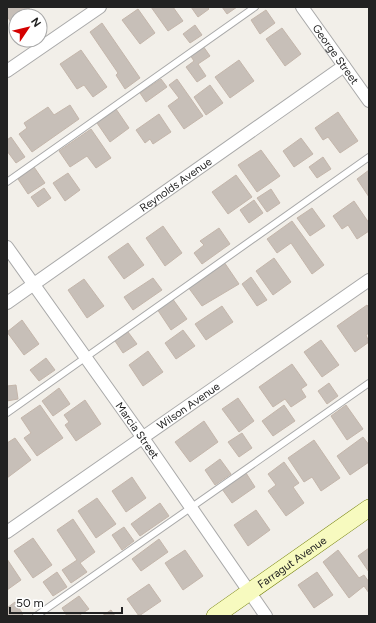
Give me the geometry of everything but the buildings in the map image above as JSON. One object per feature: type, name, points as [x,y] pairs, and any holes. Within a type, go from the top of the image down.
[{"type":"street","points":[[7,71],[100,7]]},
{"type":"street","name":"George Street","points":[[302,7],[369,101]]},
{"type":"street","name":"Reynolds Avenue","points":[[7,303],[344,66]]},
{"type":"street","name":"Marcia Street","points":[[7,247],[143,438],[266,616]]},
{"type":"street","name":"Wilson Avenue","points":[[7,532],[369,280]]},
{"type":"street","name":"Farragut Avenue","points":[[216,616],[369,508]]},
{"type":"lane","points":[[7,182],[255,7]]},
{"type":"lane","points":[[7,413],[369,157]]},
{"type":"lane","points":[[36,616],[369,383]]}]
